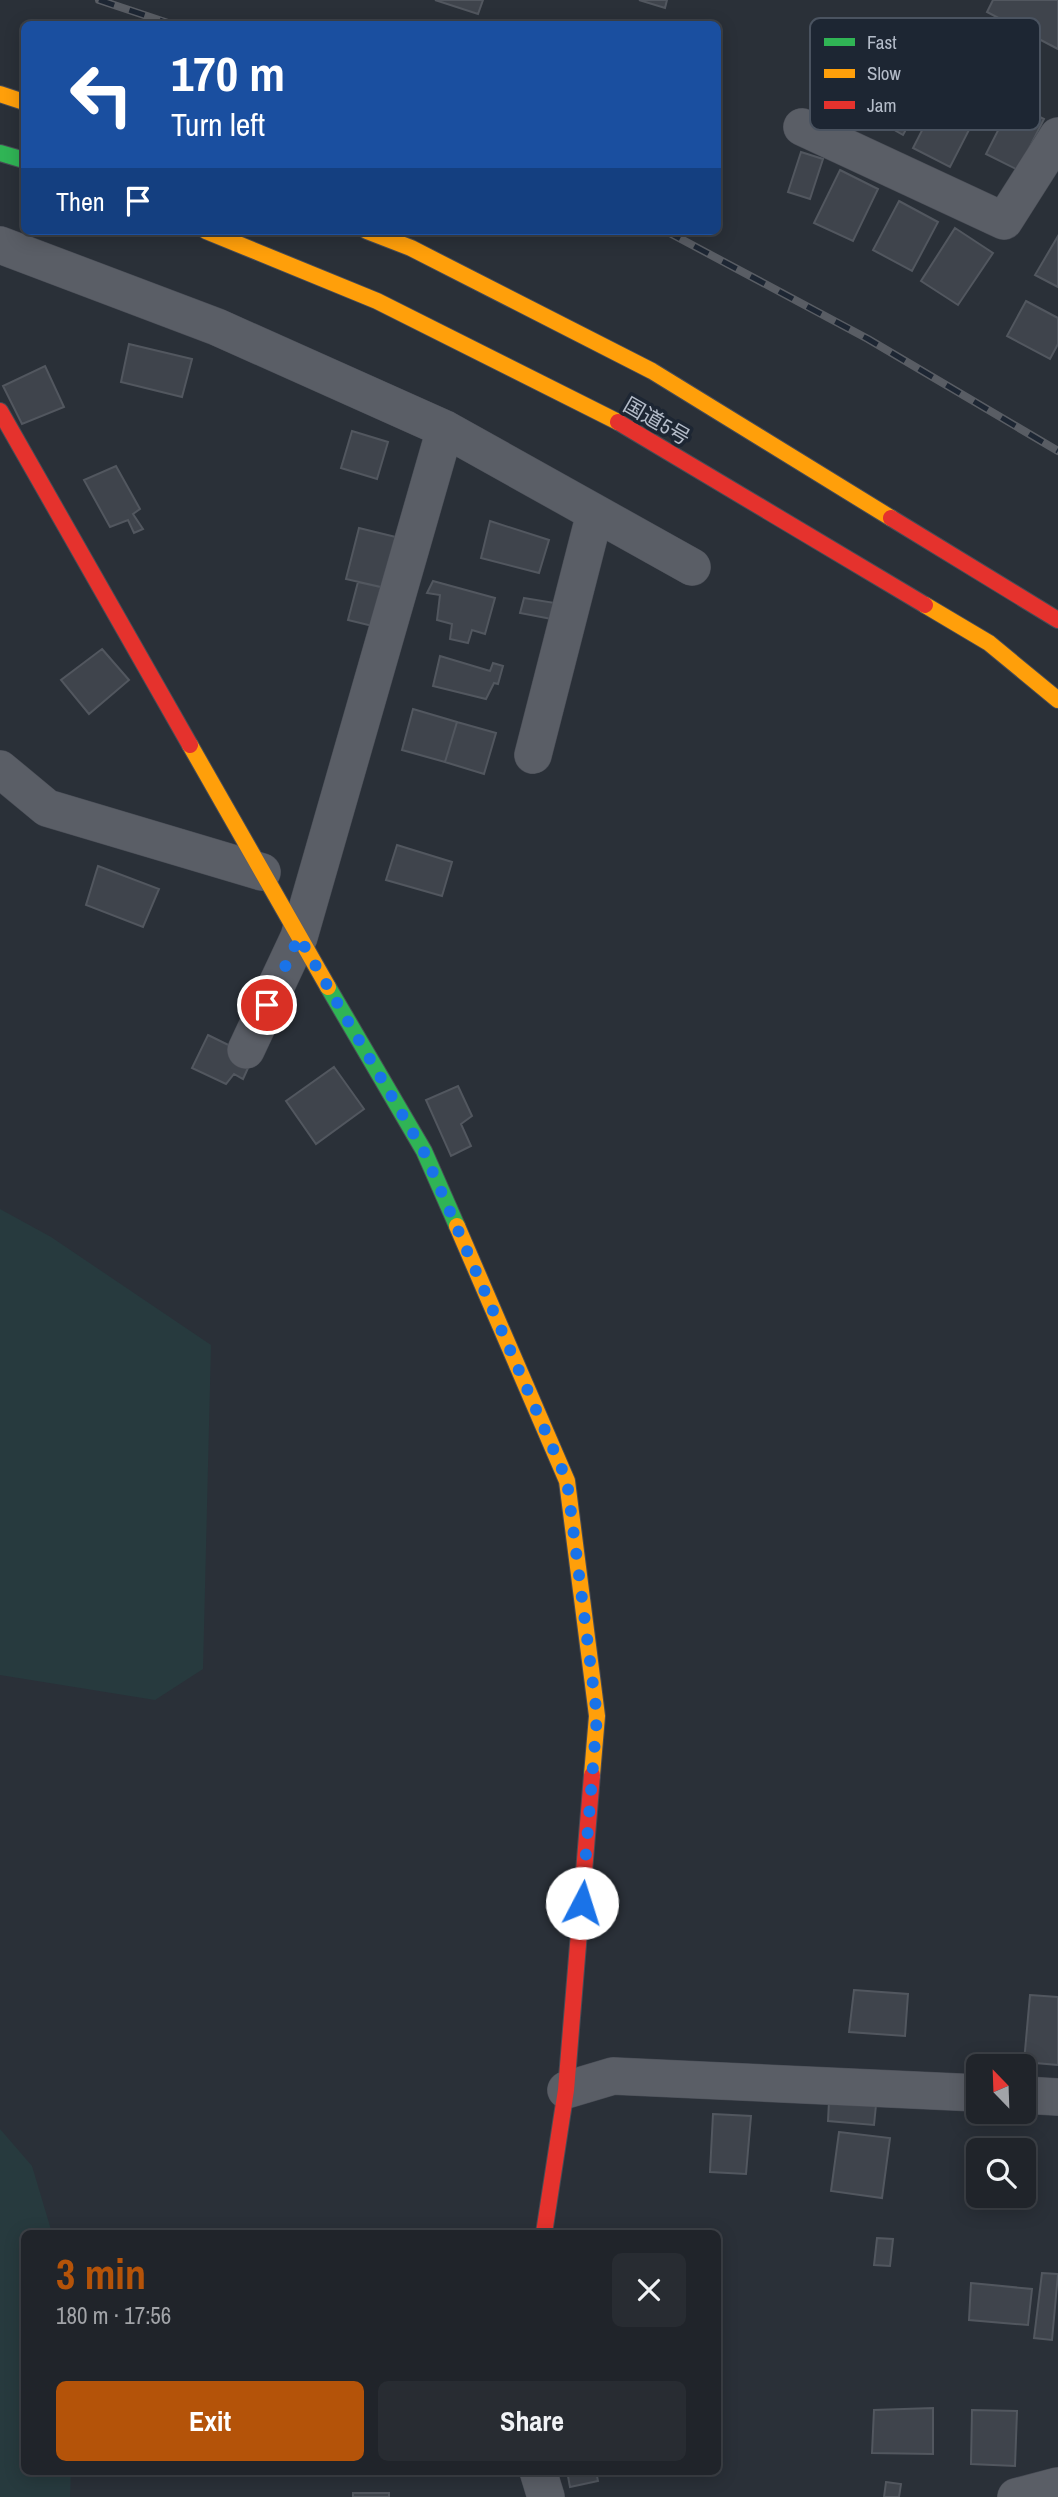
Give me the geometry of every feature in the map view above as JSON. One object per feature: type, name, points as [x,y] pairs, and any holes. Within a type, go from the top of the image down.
[{"type":"main road","points":[[0,94],[21,101]]},
{"type":"main road","points":[[0,153],[21,159]]},
{"type":"main road","name":"国道5号","points":[[216,235],[377,301],[616,421],[989,642],[1058,700]]},
{"type":"main road","name":"国道5号","points":[[377,235],[411,248],[652,371],[1058,620]]},
{"type":"main road","points":[[0,411],[424,1152],[567,1481],[597,1716],[566,2090],[544,2230]]},
{"type":"street","points":[[802,127],[1004,220],[1058,136]]},
{"type":"street","points":[[0,245],[217,327],[445,429],[692,566]]},
{"type":"street","points":[[246,1050],[299,937],[445,429]]},
{"type":"street","points":[[533,755],[595,513]]},
{"type":"street","points":[[0,769],[47,808],[262,872]]},
{"type":"street","points":[[566,2090],[614,2077],[966,2092]]},
{"type":"street","points":[[1036,2096],[1058,2097]]},
{"type":"street","points":[[539,2475],[546,2497]]},
{"type":"street","points":[[1016,2497],[1058,2486]]},
{"type":"green space","points":[[0,1209],[51,1237],[211,1345],[203,1669],[155,1700],[0,1675]]},
{"type":"green space","points":[[0,2129],[32,2166],[51,2230],[21,2230],[21,2475],[71,2475],[70,2497],[0,2497]]},
{"type":"building","points":[[435,0],[483,0],[478,14]]},
{"type":"building","points":[[639,0],[667,0],[665,8]]},
{"type":"building","points":[[993,0],[1058,0],[1058,49],[1040,40],[1040,18],[999,18],[987,12]]},
{"type":"building","points":[[922,130],[969,130],[950,167],[913,148]]},
{"type":"building","points":[[998,130],[1038,130],[1018,170],[986,154]]},
{"type":"building","points":[[801,152],[823,159],[810,199],[788,192]]},
{"type":"building","points":[[840,170],[878,189],[853,241],[814,223]]},
{"type":"building","points":[[899,201],[938,222],[912,271],[873,250]]},
{"type":"building","points":[[955,228],[993,253],[958,305],[921,281]]},
{"type":"building","points":[[1058,236],[1058,287],[1035,275]]},
{"type":"building","points":[[1026,301],[1058,318],[1058,344],[1050,359],[1007,336]]},
{"type":"building","points":[[129,344],[192,359],[182,397],[121,382]]},
{"type":"building","points":[[45,366],[64,407],[22,424],[3,386]]},
{"type":"building","points":[[352,431],[388,442],[377,479],[341,468]]},
{"type":"building","points":[[116,466],[140,509],[133,514],[143,529],[134,533],[128,520],[110,527],[84,480]]},
{"type":"building","points":[[490,521],[549,540],[539,573],[481,558]]},
{"type":"building","points":[[359,528],[404,539],[394,590],[346,579]]},
{"type":"building","points":[[433,581],[495,598],[485,634],[472,630],[468,643],[450,639],[452,624],[437,620],[440,595],[427,593]]},
{"type":"building","points":[[358,582],[394,590],[401,633],[348,620]]},
{"type":"building","points":[[524,598],[561,604],[562,621],[520,613]]},
{"type":"building","points":[[102,649],[129,680],[89,714],[61,680]]},
{"type":"building","points":[[440,656],[490,671],[493,663],[503,666],[498,684],[494,683],[486,699],[433,686]]},
{"type":"building","points":[[413,709],[457,722],[445,762],[402,750]]},
{"type":"building","points":[[457,722],[496,733],[484,774],[445,762]]},
{"type":"building","points":[[397,845],[452,862],[442,896],[386,880]]},
{"type":"building","points":[[98,866],[159,889],[143,927],[86,905]]},
{"type":"building","points":[[208,1035],[253,1057],[243,1079],[234,1074],[226,1084],[192,1068]]},
{"type":"building","points":[[334,1067],[364,1109],[316,1144],[286,1101]]},
{"type":"building","points":[[458,1086],[472,1116],[461,1124],[471,1146],[451,1156],[426,1100]]},
{"type":"building","points":[[854,1990],[908,1994],[905,2036],[849,2032]]},
{"type":"building","points":[[1030,1995],[1058,1997],[1058,2065],[1036,2063],[1036,2054],[1025,2054]]},
{"type":"building","points":[[829,2101],[876,2105],[874,2125],[828,2121]]},
{"type":"building","points":[[713,2114],[751,2116],[746,2174],[710,2172]]},
{"type":"building","points":[[839,2132],[890,2138],[882,2198],[831,2191]]},
{"type":"building","points":[[877,2238],[893,2239],[890,2266],[874,2265]]},
{"type":"building","points":[[1042,2273],[1058,2274],[1052,2340],[1034,2338]]},
{"type":"building","points":[[971,2283],[1032,2289],[1028,2325],[969,2320]]},
{"type":"building","points":[[933,2408],[933,2454],[872,2453],[874,2410]]},
{"type":"building","points":[[972,2410],[1017,2411],[1015,2466],[971,2464]]},
{"type":"building","points":[[568,2475],[597,2475],[598,2481],[570,2487]]},
{"type":"building","points":[[886,2482],[901,2484],[899,2497],[884,2497]]},
{"type":"building","points":[[353,2493],[389,2493],[389,2497],[353,2497]]},
{"type":"railway","points":[[99,0],[162,21]]},
{"type":"railway","points":[[673,235],[868,339],[1058,451]]},
{"type":"traffic: fast","points":[[0,153],[21,159]]},
{"type":"traffic: fast","points":[[328,987],[424,1151],[457,1226]]},
{"type":"traffic: slow","points":[[0,94],[21,101]]},
{"type":"traffic: slow","points":[[216,235],[377,301],[618,422]]},
{"type":"traffic: slow","points":[[377,235],[411,248],[652,371],[891,518]]},
{"type":"traffic: slow","points":[[925,605],[989,643],[1058,700]]},
{"type":"traffic: slow","points":[[190,745],[328,987]]},
{"type":"traffic: slow","points":[[457,1226],[567,1481],[597,1716],[592,1775]]},
{"type":"traffic: jam","points":[[0,411],[190,745]]},
{"type":"traffic: jam","points":[[618,422],[925,605]]},
{"type":"traffic: jam","points":[[891,518],[1058,620]]},
{"type":"traffic: jam","points":[[544,2230],[566,2090],[592,1775]]},
{"type":"route","points":[[267,1005],[299,937],[424,1152],[567,1481],[597,1716],[582,1903]]}]
